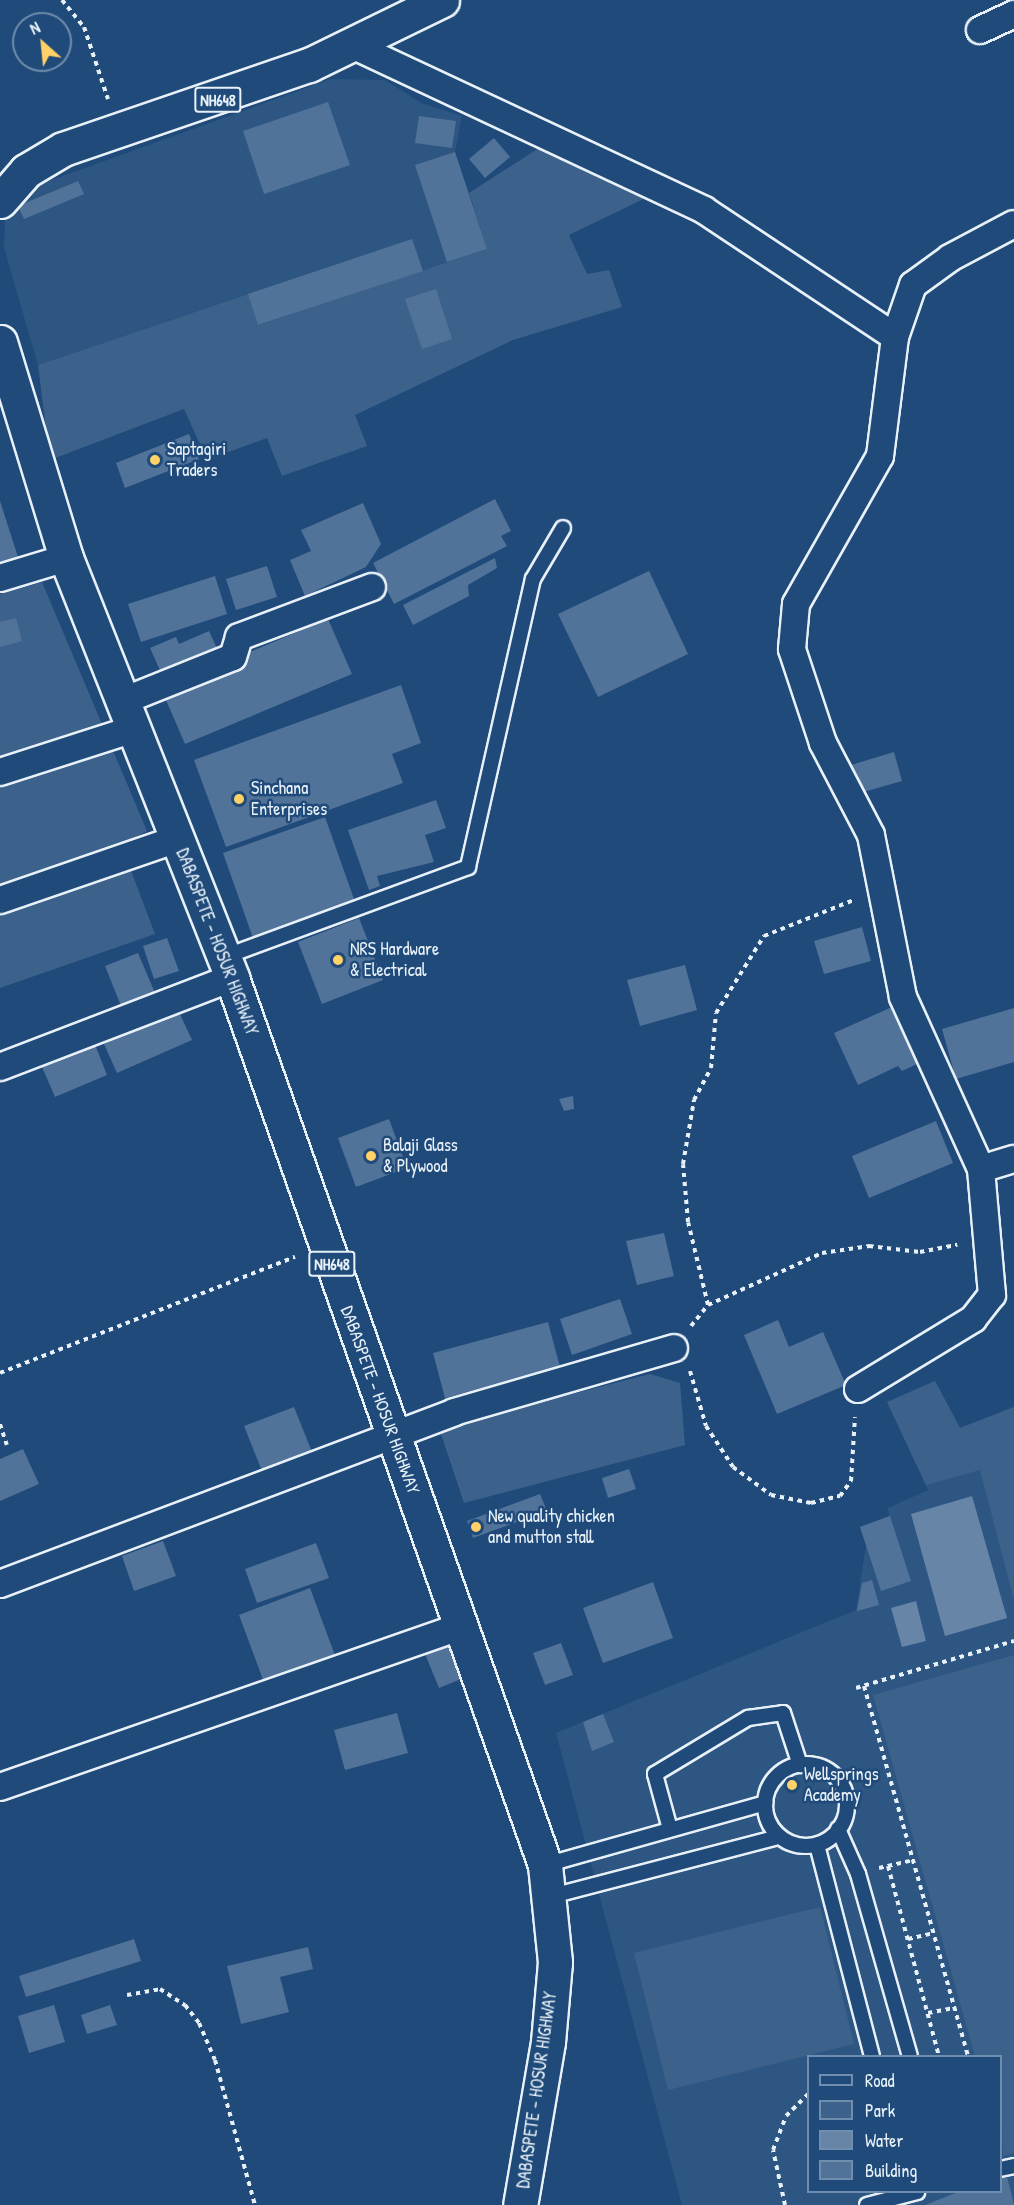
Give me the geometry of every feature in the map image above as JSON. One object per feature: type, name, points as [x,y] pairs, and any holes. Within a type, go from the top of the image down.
[{"type":"highway","name":"NH648","points":[[0,201],[27,171],[63,149],[226,97],[351,44],[442,0]]},
{"type":"highway","name":"DABASPETE - HOSUR HIGHWAY","points":[[0,342],[66,558],[228,967],[391,1434],[464,1625],[545,1865],[555,1962],[550,2019],[520,2205]]},
{"type":"street","points":[[980,30],[1014,14]]},
{"type":"street","points":[[351,44],[694,205],[895,337]]},
{"type":"street","points":[[858,1389],[973,1318],[992,1295],[985,1241],[981,1168],[903,998],[886,893],[871,835],[823,743],[792,649],[796,604],[880,456],[895,337],[913,285],[950,258],[1014,224]]},
{"type":"street","points":[[0,578],[66,558]]},
{"type":"street","points":[[0,772],[128,715],[233,657],[239,637],[372,587]]},
{"type":"street","points":[[0,900],[177,838]]},
{"type":"street","points":[[0,1067],[228,967]]},
{"type":"street","points":[[981,1168],[1014,1159]]},
{"type":"street","points":[[0,1584],[391,1434],[674,1348]]},
{"type":"street","points":[[0,1787],[464,1625]]},
{"type":"lane","points":[[228,967],[468,867],[533,579],[563,528]]},
{"type":"lane","points":[[670,1829],[655,1774],[748,1718],[783,1713],[800,1765]]},
{"type":"lane","points":[[548,1897],[779,1837],[817,1845],[838,1829],[847,1805],[837,1779],[814,1765],[800,1765],[776,1778],[765,1803],[779,1837]]},
{"type":"lane","points":[[545,1865],[765,1803]]},
{"type":"lane","points":[[838,1829],[858,1874],[910,2055]]},
{"type":"lane","points":[[817,1845],[872,2055]]},
{"type":"lane","points":[[867,2205],[908,2193]]},
{"type":"path","points":[[62,0],[84,27],[117,132]]},
{"type":"path","points":[[708,1305],[688,1222],[683,1164],[694,1100],[711,1068],[716,1013],[764,936],[849,900],[886,893]]},
{"type":"path","points":[[858,1389],[851,1482],[840,1496],[811,1503],[771,1495],[733,1467],[706,1425],[695,1378],[674,1348],[708,1305],[822,1253],[869,1246],[920,1251],[985,1241]]},
{"type":"path","points":[[0,1373],[326,1249]]},
{"type":"path","points":[[0,1424],[7,1445]]},
{"type":"path","points":[[856,1688],[1014,1641]]},
{"type":"path","points":[[864,1686],[968,2055]]},
{"type":"path","points":[[858,1874],[913,1860]]},
{"type":"path","points":[[888,1866],[939,2055]]},
{"type":"path","points":[[908,1939],[933,1933]]},
{"type":"path","points":[[127,1995],[160,1989],[185,2005],[199,2023],[215,2060],[255,2205]]},
{"type":"path","points":[[928,2013],[954,2008]]},
{"type":"path","points":[[785,2205],[773,2150],[786,2116],[807,2095]]},
{"type":"shaded area","points":[[331,79],[385,80],[421,103],[462,116],[455,152],[487,249],[258,325],[247,294],[38,365],[4,248],[5,215],[27,189]]},
{"type":"shaded area","name":"Wellsprings Academy","points":[[935,1381],[960,1428],[1014,1407],[1014,2205],[682,2205],[556,1733],[856,1610],[866,1545],[860,1527],[889,1516],[888,1508],[928,1490],[887,1402]]},
{"type":"green space","points":[[542,146],[656,193],[569,235],[587,274],[609,270],[622,307],[513,340],[355,415],[367,446],[282,476],[267,438],[207,460],[184,409],[50,460],[38,365],[248,294],[259,325],[487,249],[469,193]]},
{"type":"green space","points":[[42,582],[147,831],[121,844],[155,934],[0,988],[0,594]]},
{"type":"green space","points":[[650,1374],[680,1383],[685,1445],[464,1503],[439,1428]]},
{"type":"green space","points":[[935,1381],[960,1428],[1014,1407],[1014,1600],[980,1470],[926,1485],[887,1402]]},
{"type":"green space","points":[[1014,1655],[1014,2153],[1003,2156],[1002,2055],[975,2055],[873,1695]]},
{"type":"green space","points":[[820,1907],[854,2044],[668,2090],[634,1953]]},
{"type":"water","points":[[972,1496],[1007,1618],[945,1636],[911,1514]]},
{"type":"water","points":[[916,1601],[926,1641],[902,1647],[891,1608]]},
{"type":"building","points":[[328,102],[350,165],[264,194],[243,131]]},
{"type":"building","points":[[419,116],[456,121],[452,148],[415,143]]},
{"type":"building","points":[[494,138],[510,157],[485,178],[469,159]]},
{"type":"building","points":[[455,152],[487,249],[447,262],[415,165]]},
{"type":"building","points":[[78,181],[84,194],[24,219],[18,206]]},
{"type":"building","points":[[412,239],[423,271],[258,325],[248,294]]},
{"type":"building","points":[[436,289],[452,339],[422,349],[405,299]]},
{"type":"building","points":[[189,434],[199,459],[125,488],[116,463]]},
{"type":"building","points":[[495,499],[511,531],[501,536],[507,546],[394,604],[373,563]]},
{"type":"building","points":[[0,501],[18,557],[0,562]]},
{"type":"building","points":[[363,503],[381,544],[366,567],[305,596],[290,560],[311,551],[301,530]]},
{"type":"building","points":[[495,558],[497,568],[468,585],[469,596],[413,625],[403,605]]},
{"type":"building","points":[[267,566],[277,597],[236,610],[226,579]]},
{"type":"building","points":[[649,571],[688,654],[598,697],[558,614]]},
{"type":"building","points":[[215,576],[227,614],[141,642],[128,604]]},
{"type":"building","points":[[16,618],[22,641],[0,647],[0,622]]},
{"type":"building","points":[[328,619],[352,674],[185,744],[166,700],[243,667],[238,657]]},
{"type":"building","points":[[209,631],[219,653],[163,677],[150,648],[176,637],[179,644]]},
{"type":"building","points":[[401,685],[421,743],[392,754],[403,783],[226,847],[194,760]]},
{"type":"building","points":[[894,752],[902,781],[860,793],[851,765]]},
{"type":"building","points":[[436,800],[446,828],[425,835],[434,862],[377,876],[380,886],[369,890],[348,830]]},
{"type":"building","points":[[325,817],[355,902],[253,938],[223,853]]},
{"type":"building","points":[[359,918],[383,980],[322,1004],[298,942]]},
{"type":"building","points":[[862,927],[871,961],[824,974],[814,941]]},
{"type":"building","points":[[167,938],[179,971],[154,979],[143,946]]},
{"type":"building","points":[[138,953],[155,993],[121,1006],[105,966]]},
{"type":"building","points":[[685,965],[697,1010],[640,1026],[627,980]]},
{"type":"building","points":[[892,1007],[917,1064],[902,1071],[898,1066],[858,1085],[834,1033]]},
{"type":"building","points":[[1014,1008],[1014,1062],[956,1079],[942,1029]]},
{"type":"building","points":[[178,1010],[192,1040],[117,1073],[104,1044]]},
{"type":"building","points":[[92,1037],[107,1075],[55,1097],[39,1060]]},
{"type":"building","points":[[573,1096],[574,1109],[564,1111],[559,1099]]},
{"type":"building","points":[[389,1119],[407,1168],[356,1187],[338,1138]]},
{"type":"building","points":[[936,1121],[953,1163],[869,1198],[852,1156]]},
{"type":"building","points":[[664,1233],[674,1276],[637,1285],[626,1241]]},
{"type":"building","points":[[620,1299],[632,1334],[572,1355],[560,1319]]},
{"type":"building","points":[[778,1320],[789,1347],[823,1332],[846,1385],[777,1414],[744,1335]]},
{"type":"building","points":[[548,1322],[560,1367],[445,1398],[433,1353]]},
{"type":"building","points":[[294,1407],[312,1452],[262,1471],[244,1426]]},
{"type":"building","points":[[23,1449],[39,1484],[0,1501],[0,1459]]},
{"type":"building","points":[[629,1469],[636,1489],[608,1498],[602,1478]]},
{"type":"building","points":[[540,1494],[547,1511],[473,1538],[467,1521]]},
{"type":"building","points":[[890,1516],[911,1581],[881,1591],[860,1527]]},
{"type":"building","points":[[163,1541],[176,1576],[134,1591],[122,1556]]},
{"type":"building","points":[[316,1543],[329,1578],[257,1603],[245,1569]]},
{"type":"building","points":[[872,1580],[879,1605],[857,1611],[862,1583]]},
{"type":"building","points":[[653,1582],[673,1638],[603,1663],[583,1608]]},
{"type":"building","points":[[310,1588],[336,1658],[265,1685],[239,1615]]},
{"type":"building","points":[[452,1643],[466,1677],[439,1688],[425,1654]]},
{"type":"building","points":[[561,1643],[573,1675],[545,1685],[533,1653]]},
{"type":"building","points":[[397,1713],[408,1753],[345,1770],[334,1730]]},
{"type":"building","points":[[603,1714],[614,1742],[592,1751],[583,1722]]},
{"type":"building","points":[[134,1939],[141,1961],[26,1997],[19,1976]]},
{"type":"building","points":[[308,1947],[313,1969],[280,1977],[289,2012],[241,2024],[227,1966]]},
{"type":"building","points":[[54,2005],[65,2042],[29,2053],[18,2016]]},
{"type":"building","points":[[110,2005],[117,2025],[87,2034],[81,2015]]},
{"type":"building","points":[[1007,2177],[1014,2205],[925,2205],[955,2193],[1002,2193],[1002,2178]]},
{"type":"place","name":"Saptagiri Traders","points":[[155,460]]},
{"type":"place","name":"Sinchana Enterprises","points":[[239,799]]},
{"type":"place","name":"NRS Hardware & Electrical","points":[[338,960]]},
{"type":"place","name":"Balaji Glass & Plywood","points":[[371,1156]]},
{"type":"place","name":"New quality chicken and mutton stall","points":[[476,1527]]},
{"type":"place","name":"Wellsprings Academy","points":[[792,1785]]}]
